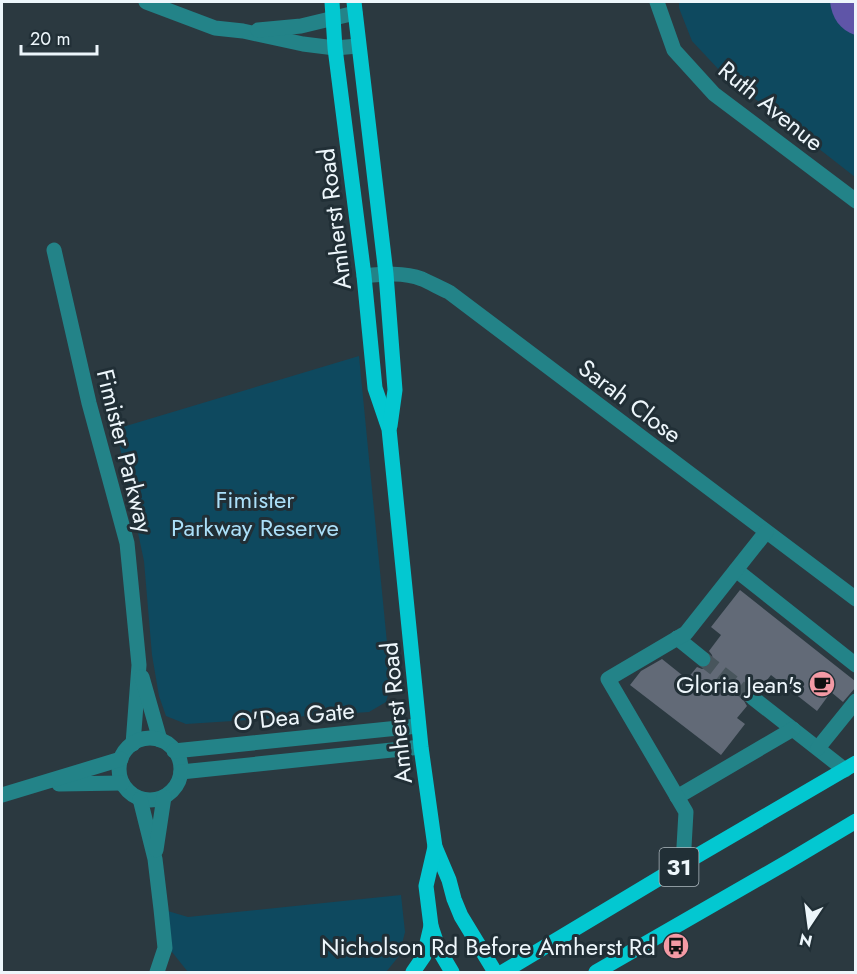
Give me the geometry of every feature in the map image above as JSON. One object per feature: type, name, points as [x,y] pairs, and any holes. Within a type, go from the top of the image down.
[{"type":"main road","name":"Amherst Road","points":[[332,2],[375,388],[389,429],[418,726],[435,847],[450,880],[461,916],[495,972]]},
{"type":"main road","name":"Amherst Road","points":[[354,7],[386,274],[395,390],[389,429]]},
{"type":"main road","name":"31","points":[[503,972],[850,767]]},
{"type":"main road","name":"31","points":[[596,972],[855,821]]},
{"type":"main road","name":"Amherst Road","points":[[435,847],[426,886],[431,926],[439,950],[452,972]]},
{"type":"main road","points":[[413,972],[424,956],[431,926]]},
{"type":"street","points":[[146,2],[215,28],[243,31],[303,44],[336,48],[358,46]]},
{"type":"street","name":"Ruth Avenue","points":[[657,2],[674,50],[714,94],[855,201]]},
{"type":"street","points":[[243,31],[301,26],[333,18],[354,7]]},
{"type":"street","name":"Fimister Parkway","points":[[54,250],[89,403],[127,543],[139,665],[133,744]]},
{"type":"street","name":"Sarah Close","points":[[363,276],[404,275],[421,279],[449,292],[855,599]]},
{"type":"street","points":[[683,864],[686,812],[608,679],[686,633],[766,532]]},
{"type":"street","points":[[736,570],[855,665]]},
{"type":"street","points":[[677,638],[703,659]]},
{"type":"street","name":"Fimister Parkway","points":[[139,665],[160,740]]},
{"type":"street","points":[[753,698],[818,748],[850,767]]},
{"type":"street","points":[[818,748],[855,701]]},
{"type":"street","name":"O'Dea Gate","points":[[174,751],[418,726]]},
{"type":"street","points":[[677,797],[793,729]]},
{"type":"street","points":[[147,739],[160,740],[172,747],[179,759],[181,772],[179,782],[164,797],[153,801],[140,799],[130,793],[123,783],[119,771],[121,759],[133,744],[147,739]]},
{"type":"street","name":"O'Dea Gate","points":[[181,772],[421,747]]},
{"type":"street","points":[[2,795],[121,759]]},
{"type":"street","points":[[41,784],[123,783]]},
{"type":"street","points":[[155,859],[164,797]]},
{"type":"street","points":[[140,799],[155,859],[165,948],[157,972]]},
{"type":"green space","points":[[679,2],[855,2],[855,177],[722,73],[692,41],[679,8]]},
{"type":"green space","name":"Fimister Parkway Reserve","points":[[359,356],[391,684],[386,702],[369,712],[186,724],[166,716],[159,696],[152,655],[144,561],[116,429]]},
{"type":"green space","points":[[401,895],[405,932],[399,956],[386,972],[188,972],[164,942],[161,909],[188,917]]},
{"type":"shaded area","points":[[830,2],[855,2],[855,35],[838,23]]},
{"type":"building","points":[[740,590],[855,681],[855,688],[843,702],[831,692],[817,711],[771,675],[759,690],[755,688],[745,692],[744,701],[747,706],[737,718],[745,724],[721,755],[630,685],[641,671],[662,659],[687,679],[697,667],[702,669],[710,666],[713,660],[709,651],[721,635],[711,627]]},
{"type":"tunnel","points":[[703,659],[753,698]]},
{"type":"place","name":"Gloria Jean's","points":[[822,684]]},
{"type":"place","name":"Nicholson Rd Before Amherst Rd","points":[[676,946]]}]
